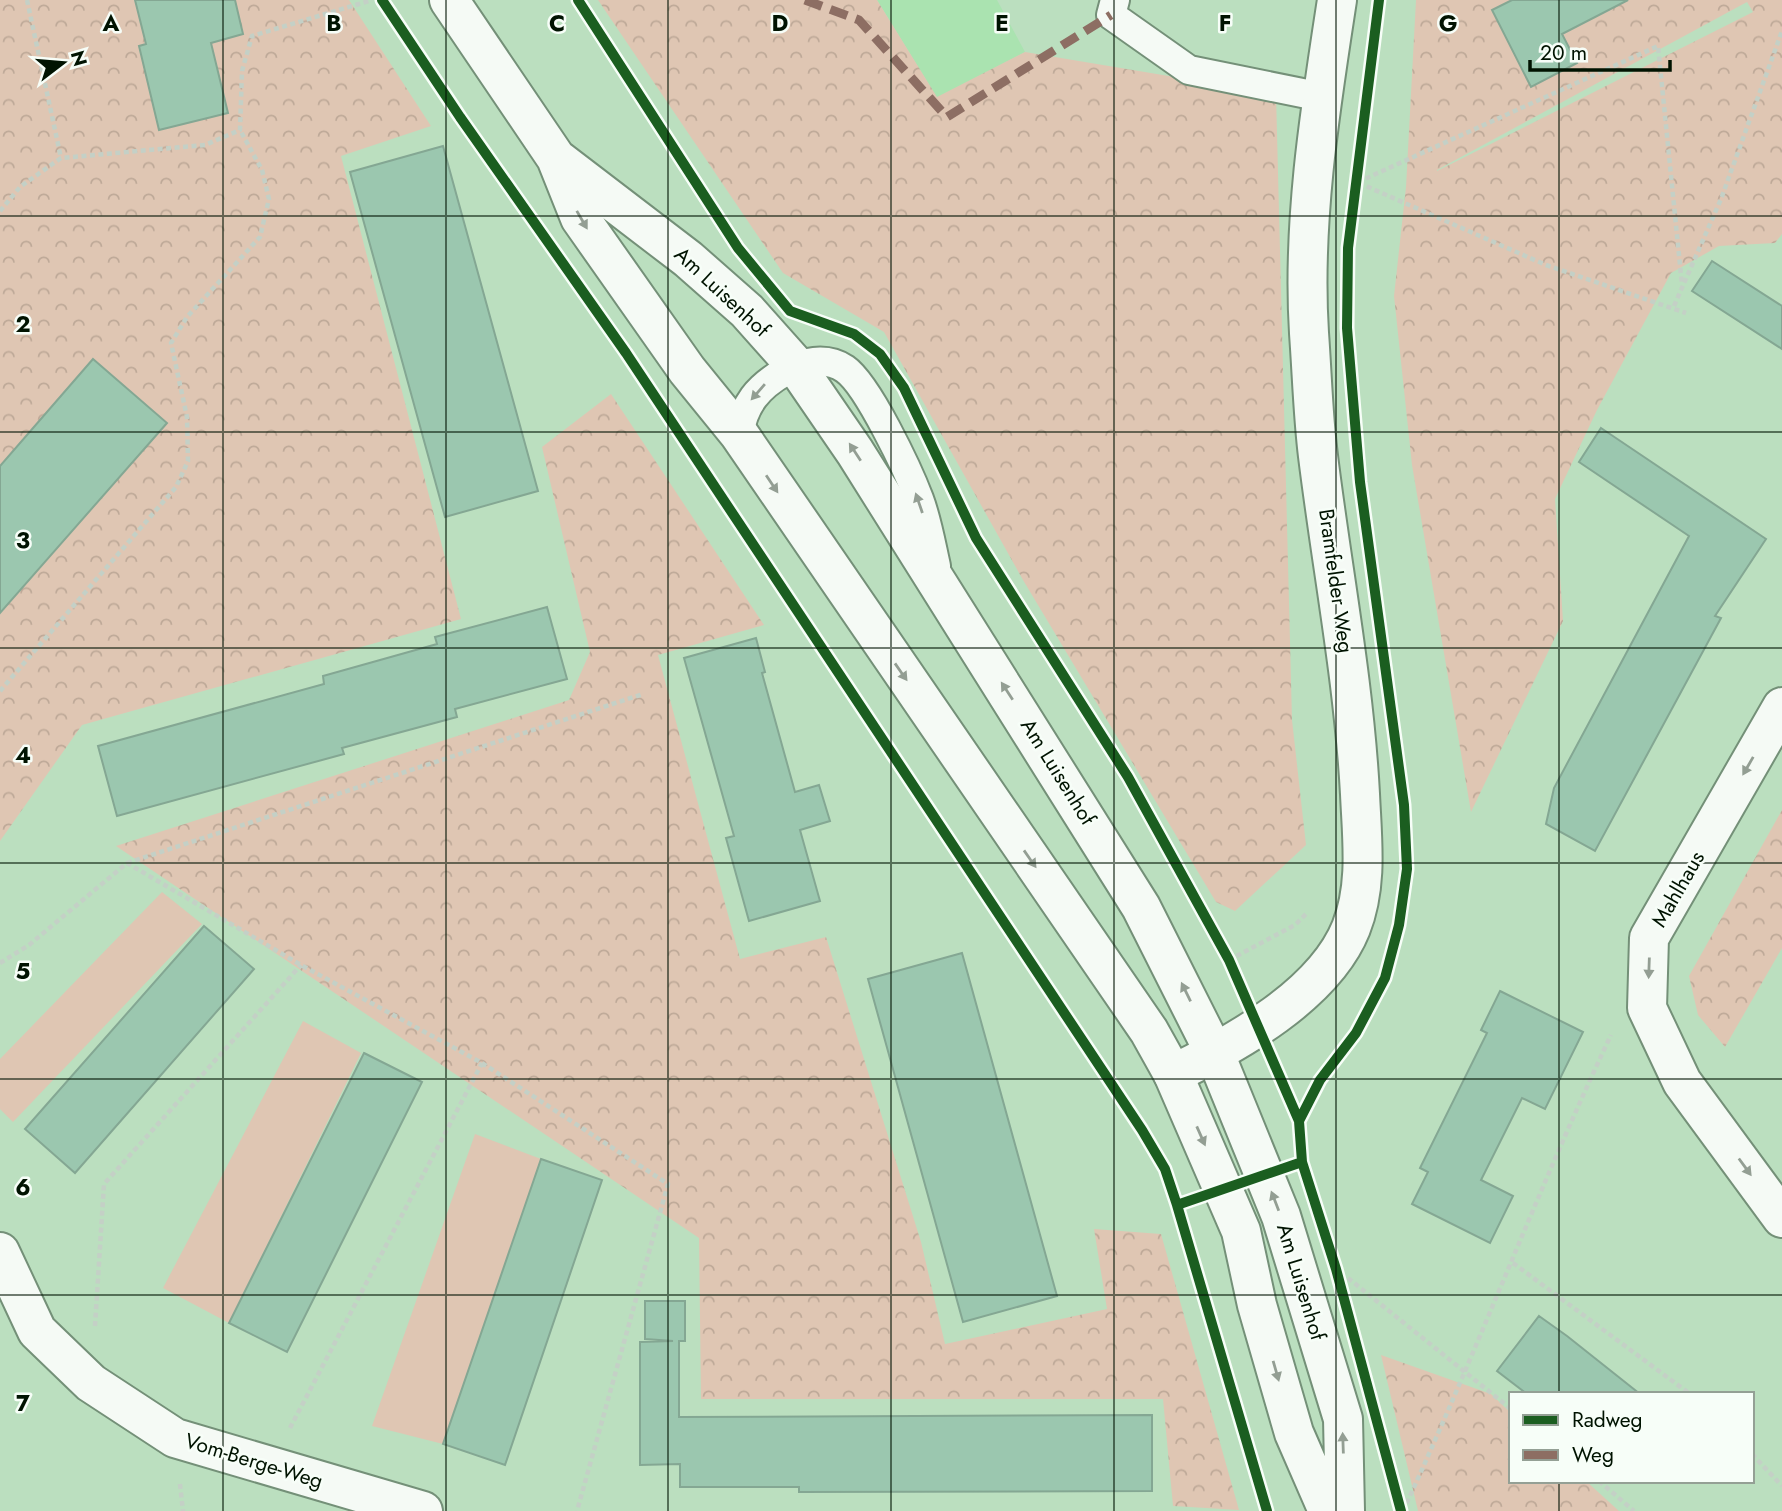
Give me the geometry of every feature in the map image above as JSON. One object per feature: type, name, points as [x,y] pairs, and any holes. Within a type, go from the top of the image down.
[{"type":"main road","name":"Am Luisenhof","points":[[449,0],[556,158],[580,218],[687,370],[739,434],[1118,985],[1173,1074],[1241,1231],[1257,1305],[1294,1433],[1328,1511]]},
{"type":"main road","name":"Bramfelder Weg","points":[[1173,1074],[1215,1054],[1302,996],[1332,962],[1350,928],[1361,891],[1363,854],[1358,751],[1318,454],[1305,267],[1322,97],[1337,0]]},
{"type":"main road","name":"Am Luisenhof","points":[[556,158],[698,267],[747,311],[796,366],[855,452],[1141,907],[1215,1054],[1281,1216],[1343,1419],[1345,1511]]},
{"type":"main road","name":"Mahlhaus","points":[[1782,707],[1649,938],[1647,1008],[1682,1082],[1782,1218]]},
{"type":"main road","name":"Vom-Berge-Weg","points":[[0,1252],[37,1331],[91,1383],[175,1438],[423,1511]]},
{"type":"lane","points":[[1115,0],[1111,15],[1189,70],[1322,97]]},
{"type":"lane","points":[[739,434],[741,418],[750,400],[765,383],[796,366]]},
{"type":"path","points":[[27,0],[61,158]]},
{"type":"path","points":[[0,691],[176,488],[188,461],[187,417],[171,343],[187,317],[260,237],[269,199],[262,170],[240,130],[242,71],[252,36],[372,0]]},
{"type":"path","points":[[1674,306],[1721,199],[1782,31]]},
{"type":"path","points":[[1682,285],[1658,46],[1358,182],[1546,265],[1674,306],[1686,313]]},
{"type":"path","points":[[0,211],[20,187],[61,158],[205,145],[240,130]]},
{"type":"path","points":[[0,963],[29,945],[127,863],[643,694]]},
{"type":"path","points":[[127,863],[301,965],[482,1063],[668,1184],[577,1511]]},
{"type":"path","points":[[91,1383],[104,1184],[301,965]]},
{"type":"path","points":[[1403,1511],[1513,1263],[1560,1143],[1615,1026],[1647,1008]]},
{"type":"path","points":[[270,1466],[482,1063]]},
{"type":"path","points":[[1513,1263],[1687,1392]]},
{"type":"path","points":[[1346,1276],[1509,1407]]},
{"type":"path","points":[[1754,1456],[1782,1486]]},
{"type":"path","points":[[1601,1483],[1633,1511]]},
{"type":"shaded area","points":[[877,0],[997,0],[1025,52],[937,98]]},
{"type":"green space","points":[[0,0],[349,0],[431,126],[341,156],[461,619],[82,725],[0,841]]},
{"type":"green space","points":[[598,0],[877,0],[937,97],[1025,52],[1276,94],[1292,720],[1306,845],[1235,911],[1216,902],[1023,580],[884,332],[783,273]]},
{"type":"green space","points":[[1416,0],[1782,0],[1782,234],[1775,243],[1719,246],[1671,273],[1597,410],[1555,499],[1563,621],[1471,812],[1412,465],[1394,296],[1406,187]],"holes":[[[1747,2],[1753,12],[1437,171]]]},
{"type":"green space","points":[[611,394],[764,625],[658,655],[740,959],[826,937],[921,1242],[945,1344],[1107,1309],[1094,1229],[1161,1234],[1239,1510],[1173,1506],[1163,1399],[701,1399],[699,1238],[116,846],[569,700],[590,652],[542,447]]},
{"type":"green space","points":[[1782,810],[1782,948],[1725,1047],[1698,1015],[1689,976]]},
{"type":"green space","points":[[162,892],[202,924],[13,1122],[0,1109],[0,1059]]},
{"type":"green space","points":[[303,1021],[361,1053],[229,1323],[163,1288]]},
{"type":"green space","points":[[475,1134],[541,1159],[443,1444],[372,1426]]},
{"type":"green space","points":[[1381,1355],[1491,1394],[1509,1411],[1509,1483],[1588,1483],[1619,1511],[1418,1511]]},
{"type":"building","points":[[135,0],[235,0],[243,34],[211,43],[228,113],[159,130],[139,46],[146,44]]},
{"type":"building","points":[[1512,0],[1628,0],[1562,34],[1577,63],[1531,87],[1492,10]]},
{"type":"building","points":[[443,146],[538,491],[445,517],[350,172]]},
{"type":"building","points":[[1712,261],[1782,306],[1782,349],[1692,291]]},
{"type":"building","points":[[93,359],[167,423],[0,613],[0,466]]},
{"type":"building","points":[[1601,428],[1766,539],[1715,616],[1721,618],[1595,851],[1546,824],[1554,788],[1689,536],[1579,462]]},
{"type":"building","points":[[547,607],[567,679],[455,709],[457,717],[342,748],[344,754],[117,816],[98,746],[324,684],[323,676],[437,644],[435,637]]},
{"type":"building","points":[[756,638],[765,672],[762,673],[795,792],[819,785],[830,821],[800,830],[820,901],[749,921],[726,838],[734,836],[684,658]]},
{"type":"building","points":[[204,926],[254,969],[75,1173],[25,1129]]},
{"type":"building","points":[[962,953],[1057,1296],[963,1322],[868,979]]},
{"type":"building","points":[[1500,991],[1583,1032],[1545,1109],[1522,1098],[1481,1180],[1513,1196],[1490,1243],[1412,1204],[1428,1172],[1420,1168],[1487,1033],[1481,1030]]},
{"type":"building","points":[[364,1053],[422,1082],[287,1352],[229,1323]]},
{"type":"building","points":[[541,1159],[602,1180],[505,1465],[443,1444]]},
{"type":"building","points":[[645,1301],[685,1301],[685,1341],[679,1341],[679,1417],[1152,1415],[1152,1491],[799,1492],[799,1487],[680,1487],[680,1464],[640,1465],[640,1342],[673,1341],[645,1339]]},
{"type":"building","points":[[1539,1316],[1637,1392],[1524,1392],[1497,1371]]},
{"type":"marked path","points":[[805,0],[859,20],[947,117],[1111,15]]},
{"type":"cycle path","points":[[382,0],[460,117],[626,353],[1142,1130],[1165,1169],[1267,1511]]},
{"type":"cycle path","points":[[578,0],[738,248],[790,311],[854,334],[880,354],[904,388],[976,538],[1128,777],[1229,960],[1299,1121],[1302,1162],[1336,1269],[1401,1511]]},
{"type":"cycle path","points":[[1299,1121],[1320,1080],[1356,1033],[1385,978],[1399,925],[1407,869],[1404,805],[1360,482],[1347,328],[1348,248],[1379,0]]},
{"type":"cycle path","points":[[1177,1205],[1302,1162]]}]
